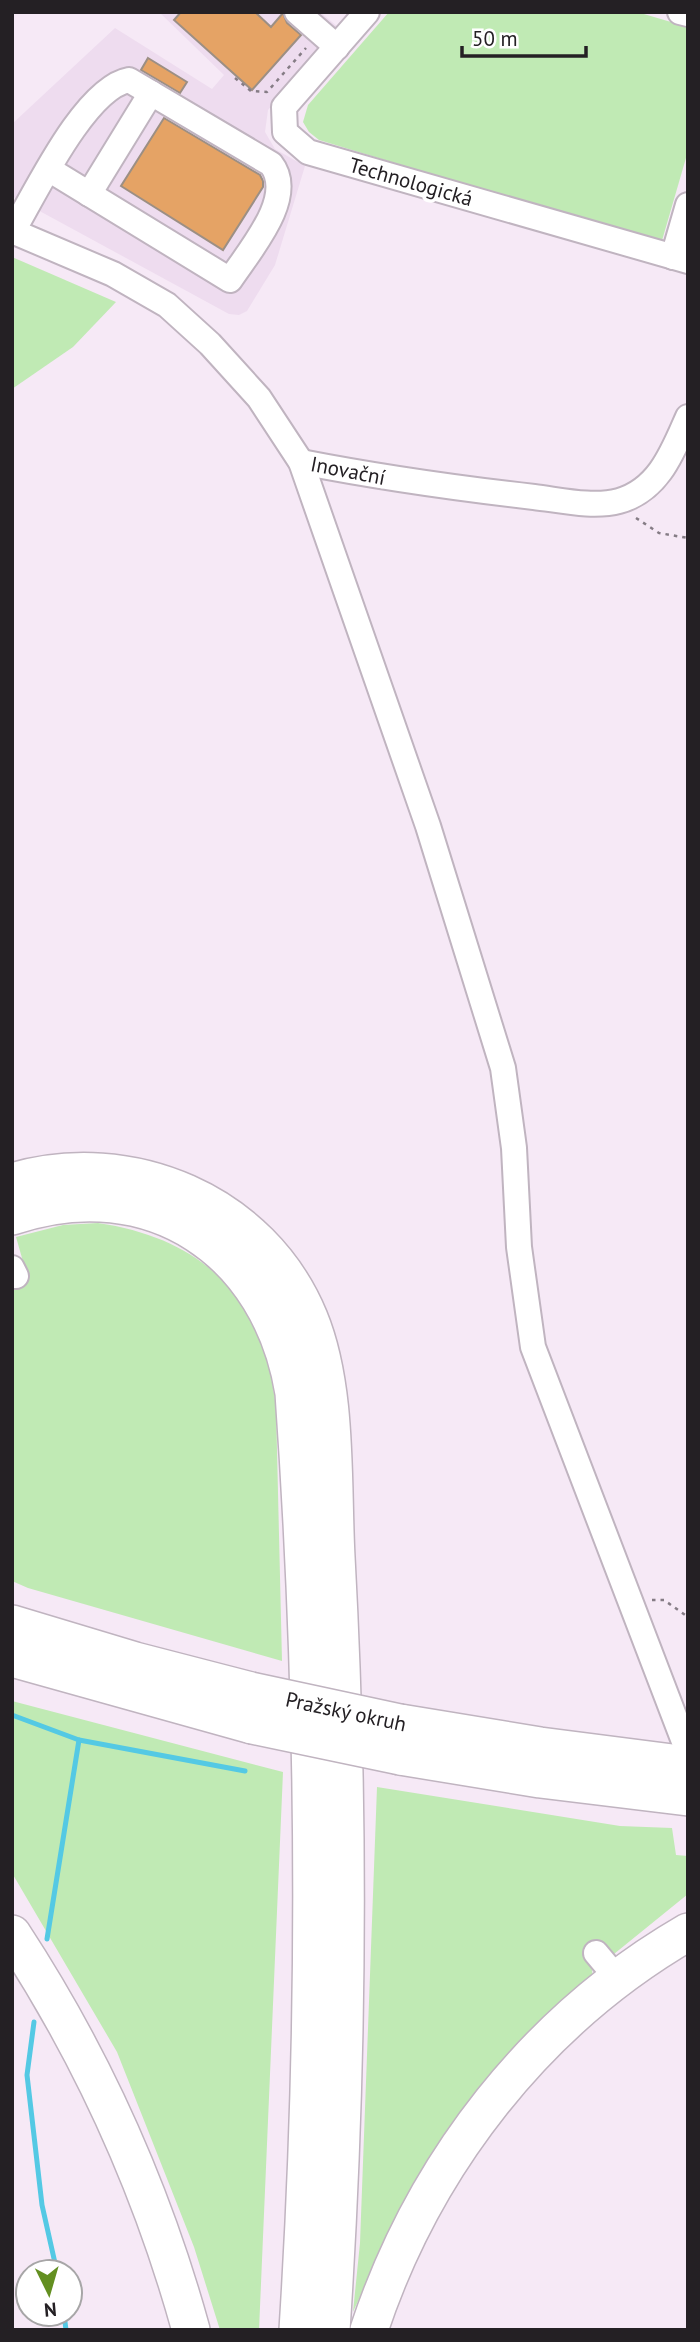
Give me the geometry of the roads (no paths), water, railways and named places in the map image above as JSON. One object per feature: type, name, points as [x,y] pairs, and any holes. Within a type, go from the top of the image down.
[{"type":"highway","points":[[12,1182],[64,1171],[97,1171],[151,1179],[192,1195],[229,1217],[262,1247],[300,1300],[316,1342],[327,1396],[330,1439],[340,1624],[345,1810],[342,2082],[331,2330]]},
{"type":"highway","points":[[12,1216],[46,1206],[95,1202],[145,1211],[183,1226],[218,1249],[249,1280],[271,1314],[290,1365],[307,1605],[313,1837],[311,2059],[298,2330]]},
{"type":"highway","points":[[12,1604],[135,1661]]},
{"type":"highway","name":"Pražský okruh","points":[[12,1624],[60,1656],[251,1708],[400,1740],[550,1781],[683,1775]]},
{"type":"highway","name":"Pražský okruh","points":[[12,1658],[60,1656],[135,1661],[251,1708]]},
{"type":"highway","points":[[369,2330],[403,2243],[442,2171],[464,2138],[606,1965],[688,1932]]},
{"type":"highway","points":[[12,1934],[65,2021],[114,2118],[159,2230],[191,2330]]},
{"type":"street","points":[[297,12],[328,40]]},
{"type":"street","name":"Technologická","points":[[367,12],[328,40],[284,107],[285,132],[308,152],[680,259]]},
{"type":"street","points":[[680,12],[688,15]]},
{"type":"street","points":[[13,231],[84,111],[116,85],[129,80],[271,164],[277,172],[280,186],[274,211],[230,281],[50,170]]},
{"type":"street","points":[[89,194],[151,93]]},
{"type":"street","points":[[680,259],[688,205]]},
{"type":"street","name":"Inovační","points":[[13,231],[113,274],[167,305],[210,344],[259,398],[301,462],[419,484],[583,502],[618,501],[655,480],[669,460],[688,417]]},
{"type":"street","points":[[301,462],[428,826],[503,1068],[514,1148],[519,1247],[533,1347],[632,1601],[683,1775]]},
{"type":"waterway","points":[[12,1715],[79,1740],[245,1771]]},
{"type":"waterway","points":[[47,1939],[79,1740]]},
{"type":"waterway","points":[[34,2022],[27,2075],[42,2205],[54,2258]]}]
